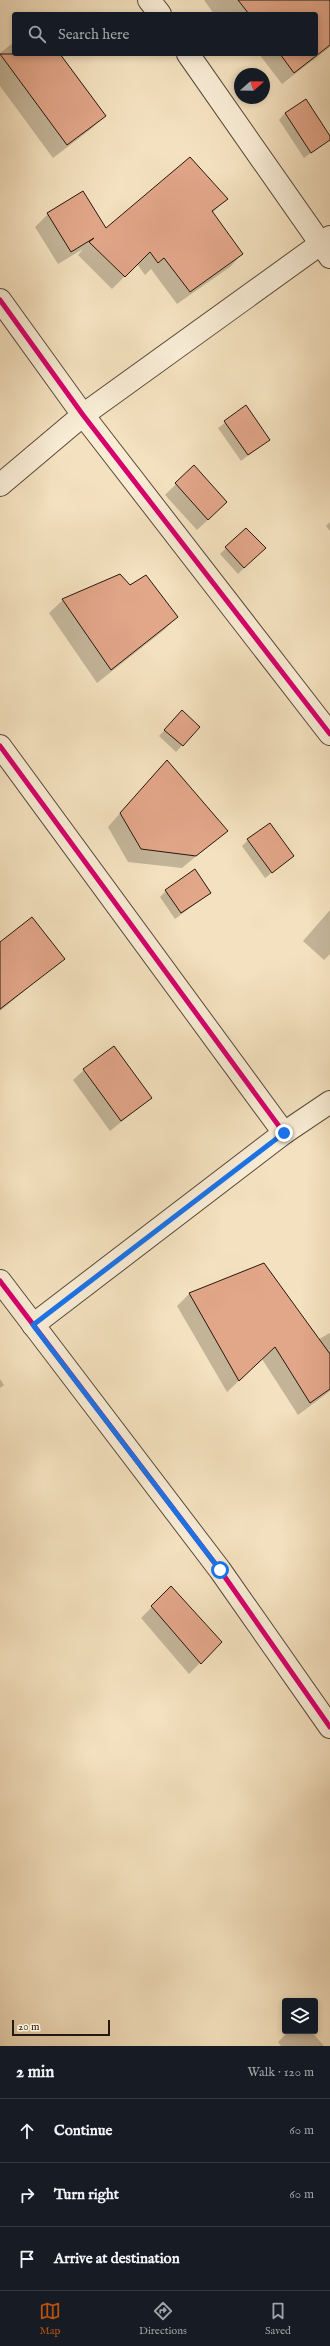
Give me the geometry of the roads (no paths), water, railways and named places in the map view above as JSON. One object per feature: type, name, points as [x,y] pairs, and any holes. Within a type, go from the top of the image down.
[{"type":"street","points":[[149,0],[158,12]]},
{"type":"street","points":[[0,486],[83,415],[327,246],[189,56]]},
{"type":"street","points":[[0,300],[83,415],[330,734]]},
{"type":"street","points":[[0,746],[284,1133]]},
{"type":"street","points":[[33,1325],[284,1133],[330,1102]]},
{"type":"street","points":[[0,1281],[220,1570],[330,1727]]}]
